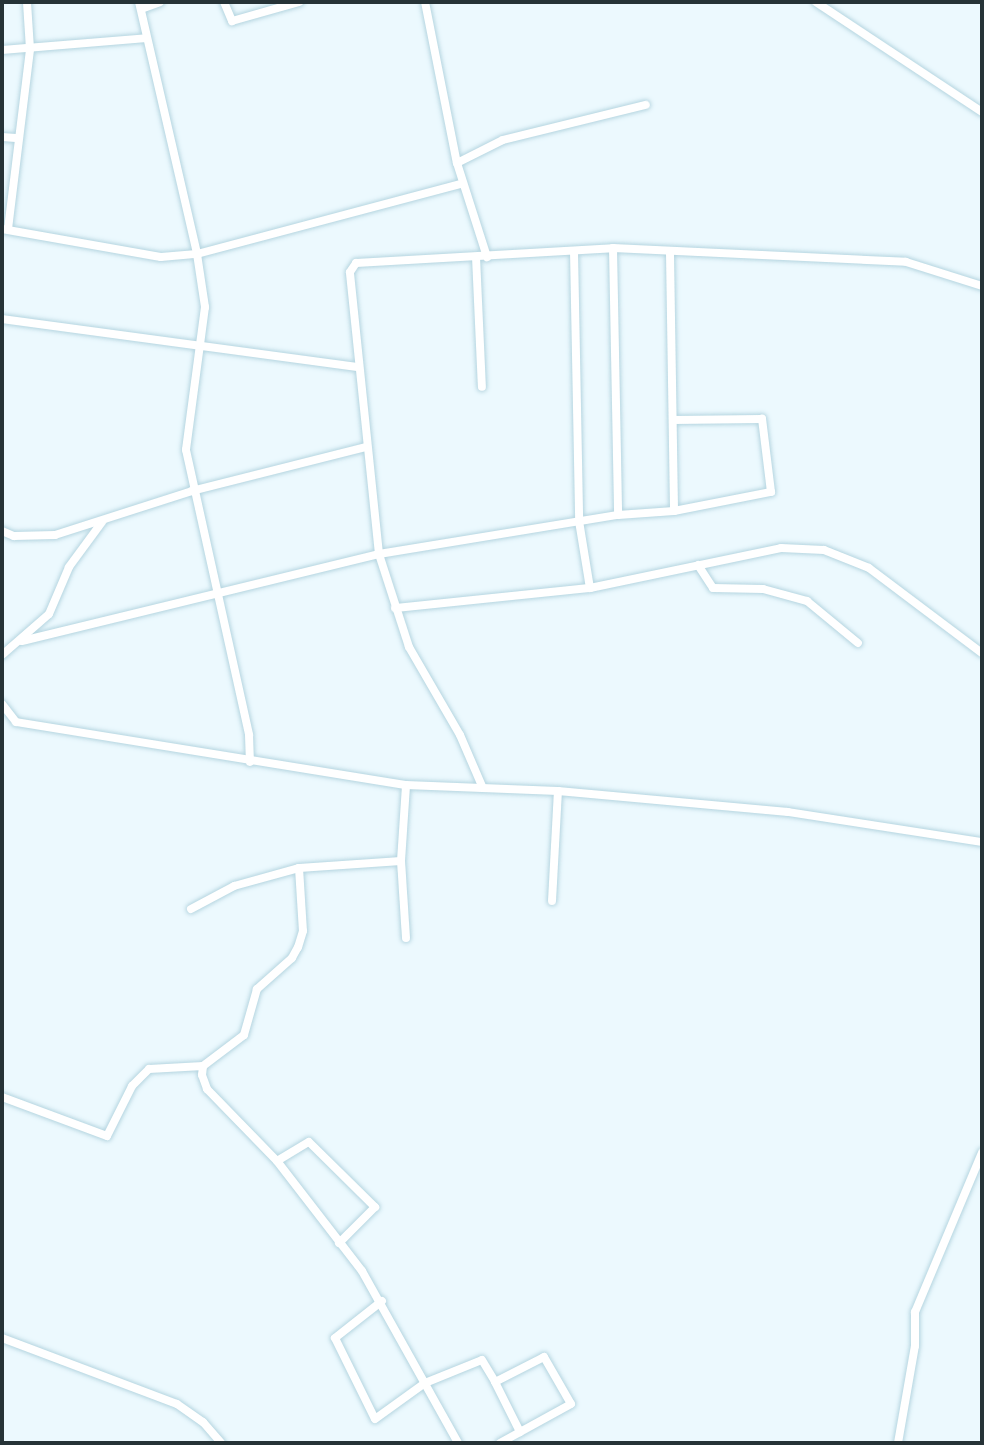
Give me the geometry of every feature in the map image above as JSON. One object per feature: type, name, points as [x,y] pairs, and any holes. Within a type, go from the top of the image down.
[{"type":"street","points":[[27,2],[30,48],[5,229],[161,257],[197,254],[463,183]]},
{"type":"street","points":[[160,2],[140,5],[197,254],[205,307],[186,450],[191,491],[249,735],[250,762]]},
{"type":"street","points":[[224,2],[232,21],[299,2]]},
{"type":"street","points":[[425,2],[457,163],[487,257]]},
{"type":"street","points":[[816,2],[982,112]]},
{"type":"street","points":[[2,50],[147,38]]},
{"type":"street","points":[[457,163],[502,140],[646,105]]},
{"type":"street","points":[[2,137],[16,138]]},
{"type":"street","points":[[613,248],[618,515]]},
{"type":"street","points":[[482,786],[460,735],[409,648],[379,554],[350,272],[356,263],[613,248],[670,254],[906,262],[982,286]]},
{"type":"street","points":[[573,251],[579,522],[590,588]]},
{"type":"street","points":[[670,254],[674,511]]},
{"type":"street","points":[[476,257],[482,387]]},
{"type":"street","points":[[2,319],[201,343],[359,367]]},
{"type":"street","points":[[22,641],[216,591],[379,554],[618,515],[674,511],[771,492],[761,419],[673,420]]},
{"type":"street","points":[[2,531],[14,536],[55,535],[191,491],[366,447]]},
{"type":"street","points":[[2,655],[22,641],[49,614],[69,567],[102,522]]},
{"type":"street","points":[[395,608],[590,588],[780,548],[824,550],[869,568],[982,653]]},
{"type":"street","points":[[698,565],[713,588],[762,589],[807,601],[858,643]]},
{"type":"street","points":[[2,704],[16,722],[250,762],[406,785],[558,791],[788,812],[982,842]]},
{"type":"street","points":[[406,785],[401,861],[406,938]]},
{"type":"street","points":[[552,901],[558,791]]},
{"type":"street","points":[[191,909],[234,886],[299,868],[401,861]]},
{"type":"street","points":[[2,1097],[107,1136],[132,1086],[149,1069],[203,1066],[244,1035],[257,989],[292,958],[298,947],[303,931],[299,868]]},
{"type":"street","points":[[203,1066],[207,1089],[276,1161],[382,1301],[458,1443]]},
{"type":"street","points":[[276,1161],[309,1142],[375,1207],[339,1243]]},
{"type":"street","points":[[898,1443],[915,1346],[915,1312],[982,1153]]},
{"type":"street","points":[[382,1301],[335,1338],[374,1419],[425,1383],[482,1360],[520,1433]]},
{"type":"street","points":[[2,1338],[177,1404],[203,1422],[221,1443]]},
{"type":"street","points":[[495,1382],[544,1357],[570,1404],[500,1443]]}]
